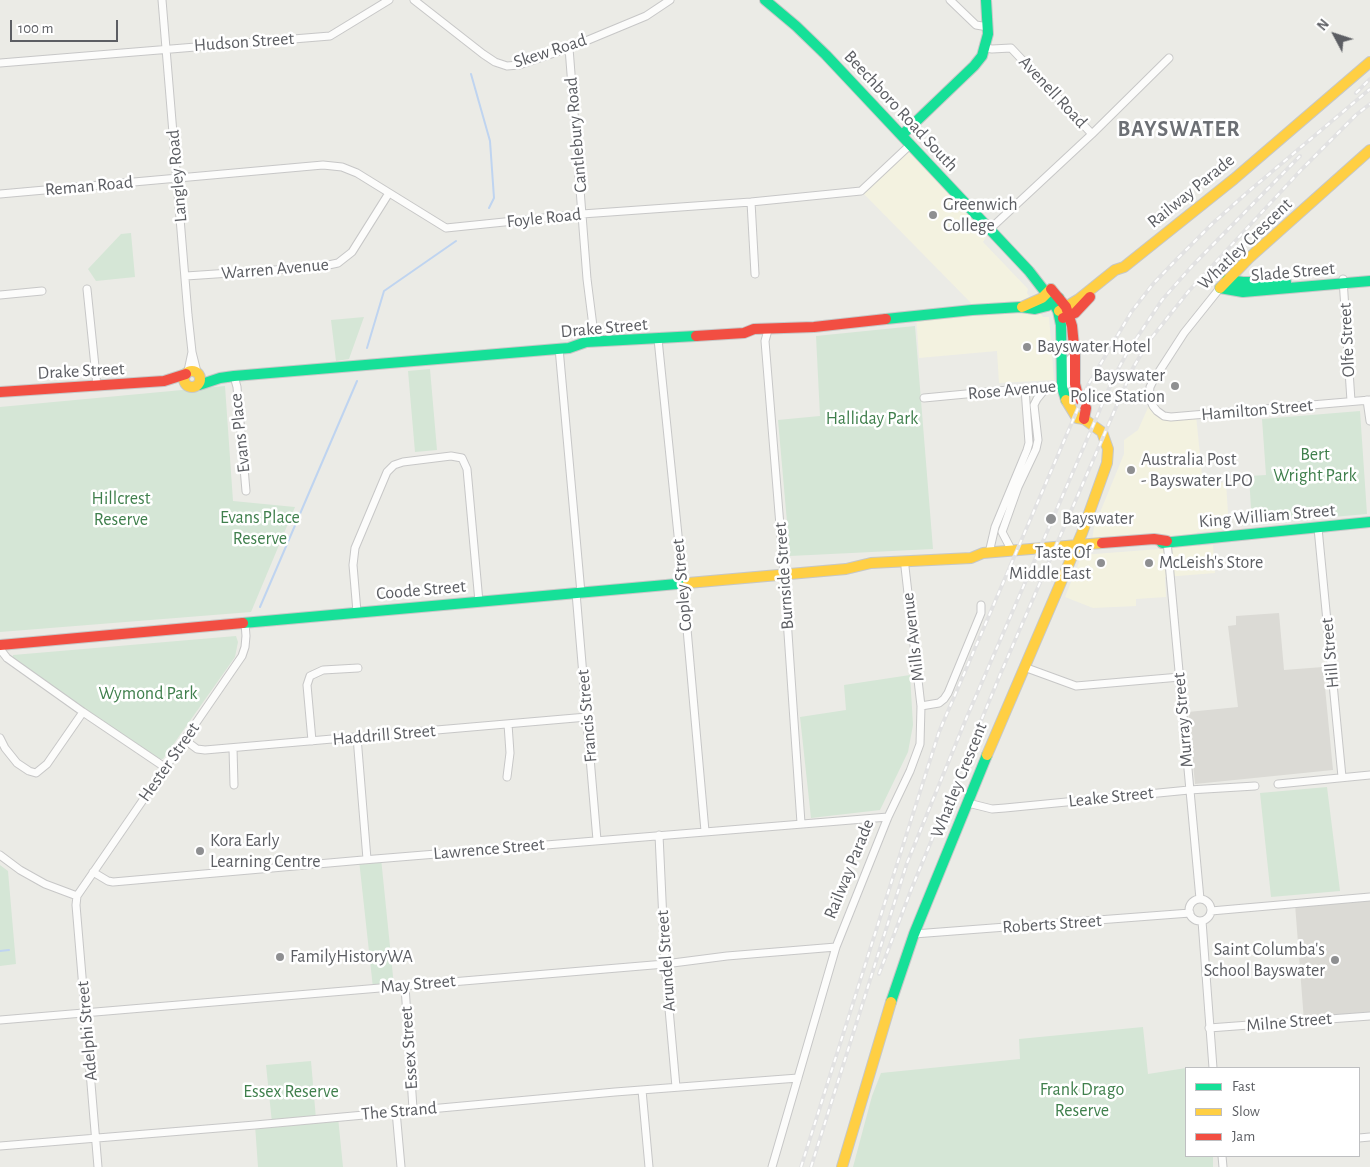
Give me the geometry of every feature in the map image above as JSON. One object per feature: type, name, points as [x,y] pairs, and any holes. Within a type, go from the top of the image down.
[{"type":"main road","name":"Beechboro Road South","points":[[765,0],[826,55],[1049,291],[1061,309]]},
{"type":"main road","points":[[902,135],[982,56],[986,48],[988,27],[986,0]]},
{"type":"main road","name":"Railway Parade","points":[[1061,309],[1075,313],[1092,295],[1119,274],[1124,267],[1234,178],[1370,62]]},
{"type":"main road","name":"Whatley Crescent","points":[[1223,284],[1248,258],[1370,150]]},
{"type":"main road","name":"Slade Street","points":[[1344,281],[1370,276]]},
{"type":"main road","name":"Slade Street","points":[[1223,284],[1244,282],[1370,281]]},
{"type":"main road","name":"Drake Street","points":[[1021,307],[1035,302],[1049,291]]},
{"type":"main road","name":"Drake Street","points":[[164,381],[192,388],[220,378],[234,376],[569,348],[586,342],[744,333],[754,330],[814,327],[963,310],[1021,307],[1035,309],[1047,306],[1061,309]]},
{"type":"main road","points":[[1061,309],[1075,354],[1075,384],[1078,396],[1086,408],[1084,419]]},
{"type":"main road","points":[[1061,309],[1062,387]]},
{"type":"main road","points":[[188,386],[184,382],[193,373],[201,379],[199,385]]},
{"type":"main road","name":"Drake Street","points":[[0,392],[164,381],[193,373],[220,378]]},
{"type":"main road","name":"Whatley Crescent","points":[[842,1167],[884,1024],[914,934],[1024,666],[1075,549],[1107,465],[1106,441],[1102,432],[1084,419],[1077,418],[1069,409],[1062,387]]},
{"type":"main road","name":"King William Street","points":[[1093,550],[1370,522]]},
{"type":"main road","name":"King William Street","points":[[1075,549],[1154,539],[1168,541]]},
{"type":"main road","name":"Coode Street","points":[[971,558],[978,560],[1075,549]]},
{"type":"main road","name":"Coode Street","points":[[0,645],[784,575],[846,569],[859,565],[971,558],[983,553],[1093,550]]},
{"type":"main road","name":"Coode Street","points":[[846,569],[859,571],[905,568],[933,561]]},
{"type":"street","name":"Langley Road","points":[[162,0],[193,373]]},
{"type":"street","name":"Hudson Street","points":[[0,63],[330,36],[389,0]]},
{"type":"street","name":"Skew Road","points":[[414,0],[483,54],[495,62],[507,66],[519,65],[569,48],[646,16],[670,0]]},
{"type":"street","points":[[950,0],[976,25],[988,27]]},
{"type":"street","name":"Cantlebury Road","points":[[569,48],[587,279],[595,342]]},
{"type":"street","name":"Avenell Road","points":[[986,48],[992,50],[1011,48],[1092,134]]},
{"type":"street","points":[[990,229],[1092,134],[1169,58]]},
{"type":"street","name":"Foyle Road","points":[[177,178],[323,165],[342,167],[357,173],[446,228],[582,214],[751,202],[861,191],[910,145]]},
{"type":"street","name":"Reman Road","points":[[0,194],[177,178]]},
{"type":"street","name":"Warren Avenue","points":[[186,276],[319,267],[338,263],[352,252],[389,193]]},
{"type":"street","points":[[751,202],[756,274]]},
{"type":"street","name":"Olfe Street","points":[[1344,281],[1351,402]]},
{"type":"street","name":"Whatley Crescent","points":[[1151,401],[1149,392],[1153,381],[1184,334],[1223,284]]},
{"type":"street","points":[[87,289],[96,386]]},
{"type":"street","points":[[0,294],[42,291]]},
{"type":"street","name":"Burnside Street","points":[[768,330],[765,341],[784,575],[801,823]]},
{"type":"street","name":"Copley Street","points":[[658,339],[683,584],[705,831]]},
{"type":"street","name":"Francis Street","points":[[559,348],[597,840]]},
{"type":"street","name":"Rose Avenue","points":[[924,398],[1062,387],[1068,384],[1070,379],[1070,359],[1075,354]]},
{"type":"street","name":"Evans Place","points":[[234,376],[237,387],[246,491]]},
{"type":"street","points":[[1012,551],[1002,532],[1018,487],[1036,449],[1038,440],[1034,405],[1046,388]]},
{"type":"street","points":[[989,553],[995,527],[1029,443],[1025,389]]},
{"type":"street","name":"Olfe Street","points":[[1369,400],[1370,421]]},
{"type":"street","name":"Hamilton Street","points":[[1151,401],[1157,411],[1164,416],[1171,417],[1369,400]]},
{"type":"street","points":[[357,612],[353,565],[355,548],[387,472],[394,465],[403,462],[451,456],[462,458],[467,469],[479,602]]},
{"type":"street","name":"Hill Street","points":[[1318,528],[1342,777]]},
{"type":"street","name":"Murray Street","points":[[1168,541],[1200,900]]},
{"type":"street","name":"Mills Avenue","points":[[905,568],[921,706]]},
{"type":"street","points":[[921,706],[939,703],[944,699],[981,613],[981,605]]},
{"type":"street","name":"Hester Street","points":[[77,896],[242,656],[246,642],[245,623]]},
{"type":"street","points":[[0,648],[6,658],[166,768]]},
{"type":"street","points":[[1024,666],[1076,686],[1180,677]]},
{"type":"street","points":[[312,741],[307,685],[310,676],[323,670],[358,668]]},
{"type":"street","name":"Railway Parade","points":[[772,1167],[836,947],[888,816],[910,771],[920,744],[921,706]]},
{"type":"street","points":[[0,738],[17,763],[29,771],[36,772],[47,764],[83,712]]},
{"type":"street","name":"Haddrill Street","points":[[185,740],[200,750],[587,717]]},
{"type":"street","points":[[507,777],[510,753],[508,724]]},
{"type":"street","points":[[357,737],[367,860]]},
{"type":"street","points":[[233,748],[234,785]]},
{"type":"street","points":[[1278,784],[1370,775]]},
{"type":"street","name":"Leake Street","points":[[968,803],[992,809],[1189,790],[1255,786]]},
{"type":"street","name":"Lawrence Street","points":[[93,872],[108,882],[114,882],[888,816]]},
{"type":"street","name":"Arundel Street","points":[[659,835],[665,964],[676,1087]]},
{"type":"street","points":[[0,855],[20,870],[45,884],[77,896]]},
{"type":"street","name":"Adelphi Street","points":[[77,896],[76,905],[98,1167]]},
{"type":"street","points":[[1211,911],[1370,898]]},
{"type":"street","points":[[1196,900],[1200,900],[1207,902],[1211,911],[1208,918],[1202,921],[1194,920],[1190,913],[1190,906],[1196,900]]},
{"type":"street","name":"Roberts Street","points":[[914,934],[1190,913]]},
{"type":"street","points":[[1202,921],[1213,1067]]},
{"type":"street","name":"May Street","points":[[0,1020],[665,964],[736,955],[836,947]]},
{"type":"street","name":"Essex Street","points":[[405,986],[413,1110]]},
{"type":"street","name":"Milne Street","points":[[1209,1028],[1370,1016]]},
{"type":"street","name":"The Strand","points":[[0,1146],[798,1078]]},
{"type":"street","points":[[642,1090],[649,1167]]},
{"type":"street","name":"Essex Street","points":[[396,1111],[400,1167]]},
{"type":"shaded area","points":[[911,147],[990,231],[983,242],[1028,289],[1027,293],[1043,317],[1049,317],[1054,380],[999,383],[997,351],[919,358],[916,315],[972,309],[971,303],[862,192]]},
{"type":"shaded area","points":[[1151,401],[1164,416],[1196,415],[1203,485],[1226,482],[1229,529],[1197,532],[1198,546],[1213,545],[1215,573],[1165,577],[1166,597],[1136,599],[1136,606],[1093,608],[1065,597],[1082,555],[1159,549],[1157,534],[1092,540],[1094,527],[1124,454],[1124,440],[1138,430]]},
{"type":"shaded area","points":[[1279,613],[1284,670],[1323,667],[1333,770],[1195,784],[1188,712],[1238,707],[1228,626],[1236,625],[1236,616]]},
{"type":"shaded area","name":"Saint Columba's School Bayswater","points":[[1370,897],[1370,1016],[1304,1021],[1295,904]]},
{"type":"green space","points":[[131,233],[135,277],[96,281],[88,269],[121,234]]},
{"type":"green space","points":[[364,317],[349,359],[336,361],[331,320]]},
{"type":"green space","name":"Halliday Park","points":[[915,326],[933,549],[790,556],[778,420],[820,416],[816,336]]},
{"type":"green space","points":[[430,369],[437,450],[415,452],[408,371]]},
{"type":"green space","name":"Hillcrest Reserve","points":[[225,386],[233,501],[295,507],[251,612],[0,632],[0,407]]},
{"type":"green space","name":"Bert Wright Park","points":[[1360,411],[1367,514],[1252,524],[1249,476],[1266,475],[1262,419]]},
{"type":"green space","name":"Wymond Park","points":[[236,636],[238,642],[235,657],[163,759],[154,759],[12,661],[13,655]]},
{"type":"green space","points":[[910,675],[913,725],[908,752],[880,810],[811,818],[800,717],[846,710],[844,685]]},
{"type":"green space","points":[[1327,787],[1340,891],[1271,897],[1260,793]]},
{"type":"green space","points":[[381,858],[394,986],[373,988],[359,860]]},
{"type":"green space","points":[[0,865],[8,871],[16,964],[0,966]]},
{"type":"green space","name":"Frank Drago Reserve","points":[[1143,1027],[1148,1074],[1185,1068],[1185,1157],[1213,1157],[1213,1167],[853,1167],[872,1096],[881,1073],[1020,1059],[1019,1039]]},
{"type":"green space","name":"Essex Reserve","points":[[311,1061],[316,1119],[338,1117],[343,1167],[258,1167],[255,1125],[272,1123],[266,1065]]},
{"type":"waterway","points":[[471,74],[490,141],[494,198],[489,208]]},
{"type":"waterway","points":[[367,348],[384,291],[456,241]]},
{"type":"waterway","points":[[260,607],[357,381]]},
{"type":"waterway","points":[[0,951],[9,950]]},
{"type":"railway","points":[[1356,93],[1370,79]]},
{"type":"railway","points":[[801,1167],[939,732],[1088,385],[1132,311],[1153,284],[1213,223],[1370,89]]},
{"type":"railway","points":[[879,974],[911,890],[1000,675],[1133,368],[1149,341],[1188,292],[1301,170],[1356,115],[1370,104]]},
{"type":"railway","points":[[811,1167],[907,863],[966,719],[1114,377],[1128,351],[1162,300],[1192,266],[1300,156]]},
{"type":"traffic: fast","points":[[765,0],[826,55],[1029,271],[1053,302],[1058,311],[1061,325],[1062,387],[1066,400]]},
{"type":"traffic: fast","points":[[902,135],[982,56],[988,34],[986,0]]},
{"type":"traffic: fast","points":[[1227,280],[1286,282]]},
{"type":"traffic: fast","points":[[1220,288],[1243,292],[1370,281]]},
{"type":"traffic: fast","points":[[886,319],[972,310],[1021,307],[1035,309],[1047,306],[1059,298]]},
{"type":"traffic: fast","points":[[199,385],[220,378],[234,376],[569,348],[586,342],[696,336]]},
{"type":"traffic: fast","points":[[1162,543],[1370,522]]},
{"type":"traffic: fast","points":[[243,623],[688,583]]},
{"type":"traffic: fast","points":[[891,1002],[914,934],[987,755]]},
{"type":"traffic: slow","points":[[1059,311],[1079,299],[1115,270],[1124,267],[1234,179],[1370,62]]},
{"type":"traffic: slow","points":[[1220,288],[1249,258],[1370,150]]},
{"type":"traffic: slow","points":[[1022,307],[1042,298],[1051,289]]},
{"type":"traffic: slow","points":[[189,371],[195,371],[200,376],[200,379],[198,385],[189,387],[184,382],[184,376],[189,371]]},
{"type":"traffic: slow","points":[[987,755],[1082,533],[1107,463],[1108,449],[1102,432],[1084,419],[1077,418],[1066,400]]},
{"type":"traffic: slow","points":[[688,583],[846,569],[871,563],[971,558],[983,553],[1102,543]]},
{"type":"traffic: slow","points":[[842,1167],[891,1002]]},
{"type":"traffic: jam","points":[[1051,289],[1066,307],[1072,326],[1075,384],[1078,396],[1086,408],[1084,419]]},
{"type":"traffic: jam","points":[[1063,318],[1075,313],[1090,297]]},
{"type":"traffic: jam","points":[[696,336],[744,333],[754,329],[814,327],[886,319]]},
{"type":"traffic: jam","points":[[0,392],[164,381],[186,374]]},
{"type":"traffic: jam","points":[[1102,543],[1154,539],[1167,541]]},
{"type":"traffic: jam","points":[[0,645],[243,623]]},
{"type":"place","name":"Greenwich College","points":[[933,215]]},
{"type":"place","name":"Bayswater Hotel","points":[[1027,347]]},
{"type":"place","name":"Bayswater Police Station","points":[[1175,386]]},
{"type":"place","name":"Australia Post - Bayswater LPO","points":[[1131,470]]},
{"type":"place","name":"Bayswater","points":[[1051,519]]},
{"type":"place","name":"Taste Of Middle East","points":[[1101,563]]},
{"type":"place","name":"McLeish's Store","points":[[1149,563]]},
{"type":"place","name":"Kora Early Learning Centre","points":[[200,851]]},
{"type":"place","name":"FamilyHistoryWA","points":[[280,957]]},
{"type":"place","name":"Saint Columba's School Bayswater","points":[[1335,960]]},
{"type":"district","name":"BAYSWATER","points":[[1179,129]]},
{"type":"park label","name":"Evans Place Reserve","points":[[260,528]]}]
